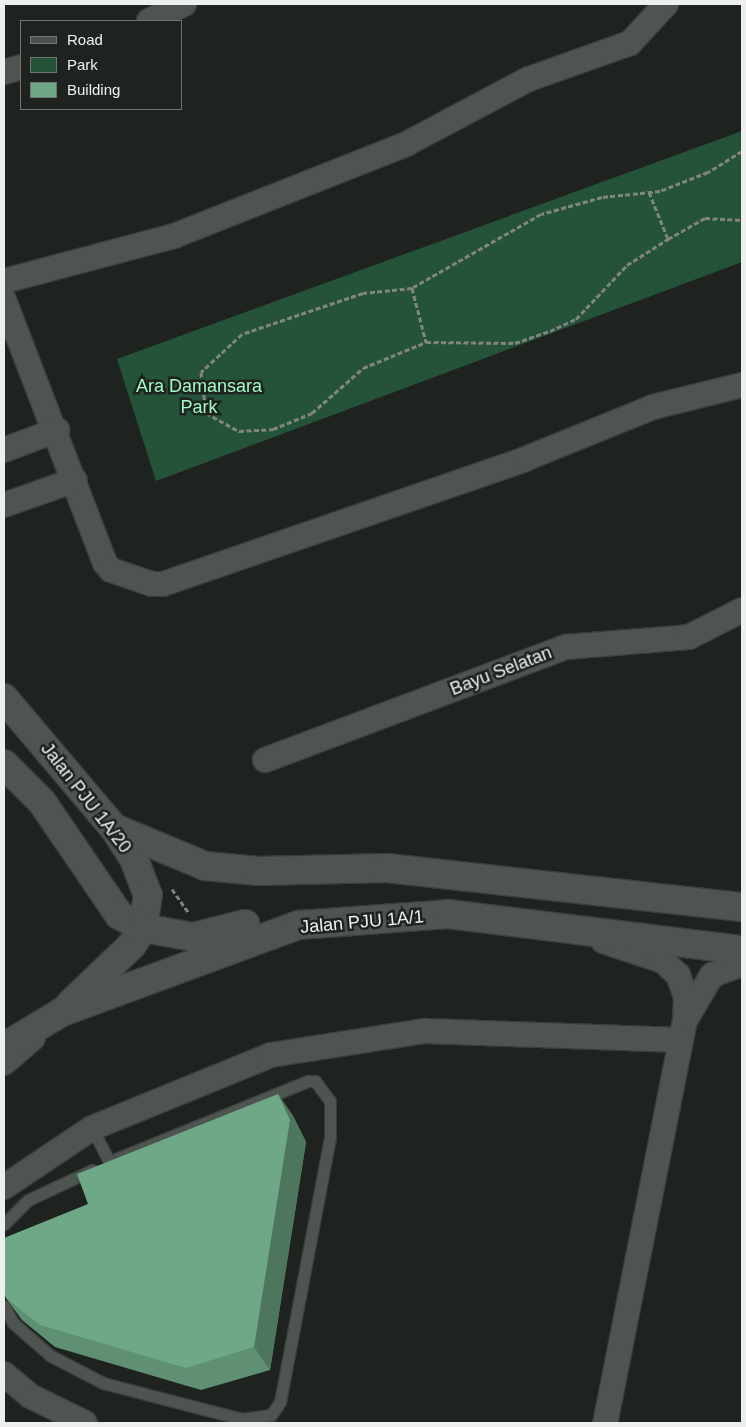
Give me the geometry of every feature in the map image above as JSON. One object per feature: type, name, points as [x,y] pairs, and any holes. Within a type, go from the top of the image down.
[{"type":"main road","name":"Jalan PJU 1A/20","points":[[4,698],[114,828],[134,859],[148,895],[143,928],[118,915],[104,900],[89,869],[42,802],[4,764]]},
{"type":"main road","points":[[114,828],[205,866],[259,871],[387,868],[742,907]]},
{"type":"main road","points":[[62,1012],[132,945],[143,928],[193,937],[326,904],[448,914]]},
{"type":"main road","name":"Jalan PJU 1A/1","points":[[4,1046],[16,1034],[62,1012],[299,925],[448,914],[742,950]]},
{"type":"street","points":[[151,20],[184,4]]},
{"type":"street","points":[[4,281],[174,236],[406,144],[529,79],[630,43],[666,4]]},
{"type":"street","points":[[4,72],[20,67]]},
{"type":"street","points":[[4,300],[57,430],[98,548],[111,570],[163,584],[525,459],[653,407],[742,385]]},
{"type":"street","points":[[4,450],[57,430]]},
{"type":"street","points":[[4,505],[75,480]]},
{"type":"street","name":"Bayu Selatan","points":[[265,760],[566,647],[689,637],[742,610]]},
{"type":"street","points":[[571,930],[663,961],[678,975],[686,997],[683,1030],[605,1423]]},
{"type":"street","points":[[683,1030],[712,975],[742,964]]},
{"type":"street","points":[[4,1063],[62,1012]]},
{"type":"street","points":[[4,1187],[92,1128],[271,1055],[369,1038],[469,1031],[683,1030]]},
{"type":"street","points":[[4,1374],[30,1396],[85,1423]]},
{"type":"lane","points":[[4,1224],[28,1200],[108,1162],[308,1082],[315,1081],[330,1101],[330,1137],[280,1402],[271,1415],[241,1421],[103,1383],[51,1356],[13,1322],[4,1306]]},
{"type":"lane","points":[[92,1128],[108,1162]]},
{"type":"path","points":[[742,152],[708,172],[649,192],[602,197],[541,214],[412,288],[362,293],[242,334],[201,372],[206,414],[239,431],[273,430],[312,413],[364,368],[426,342],[515,343],[550,332],[576,319],[627,265],[668,239],[705,218],[742,220]]},
{"type":"path","points":[[649,192],[668,239]]},
{"type":"path","points":[[412,288],[426,342]]},
{"type":"green space","name":"Ara Damansara Park","points":[[742,131],[742,262],[156,481],[117,359]]},
{"type":"building","points":[[278,1094],[290,1120],[254,1347],[186,1368],[40,1325],[6,1298],[4,1293],[4,1238],[88,1204],[77,1174]]}]
